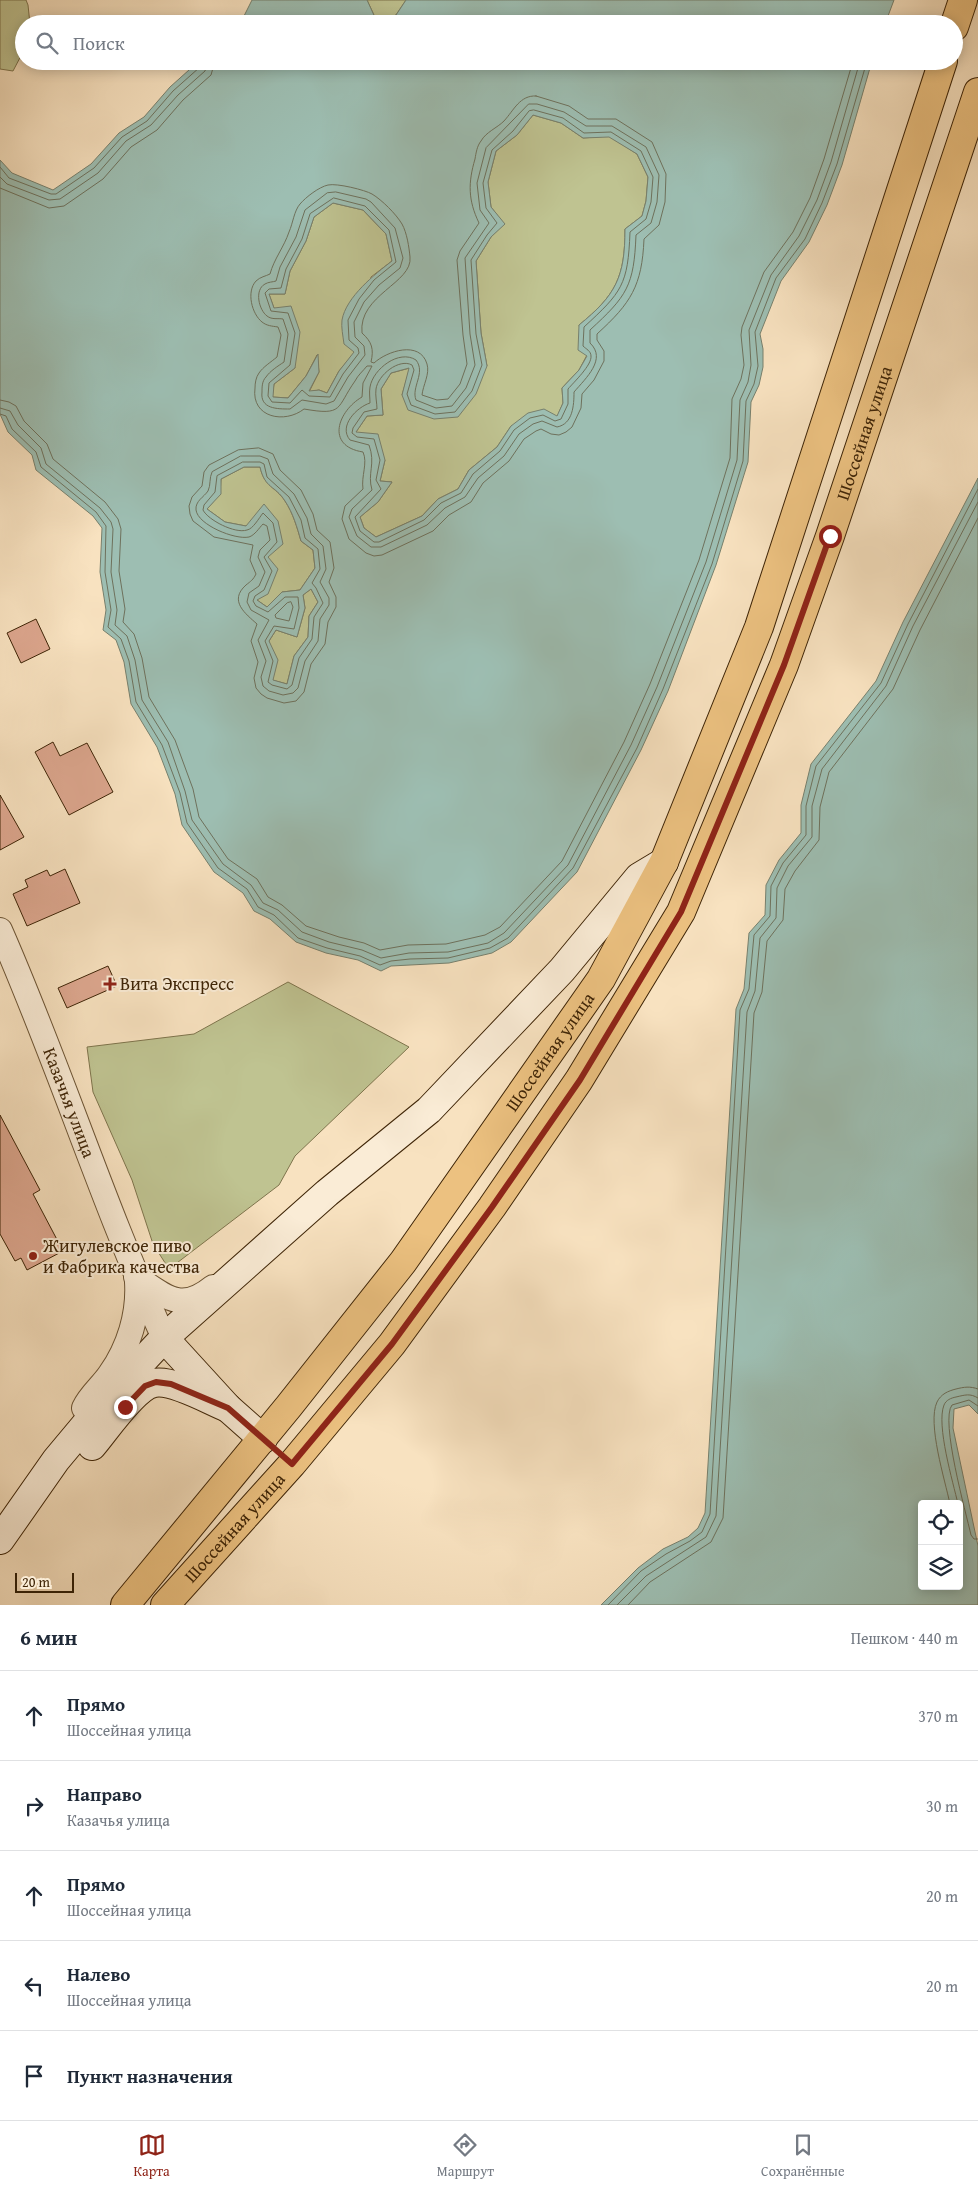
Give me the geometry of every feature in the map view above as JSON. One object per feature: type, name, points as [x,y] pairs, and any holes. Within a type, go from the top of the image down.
[{"type":"main road","points":[[958,15],[963,0]]},
{"type":"main road","name":"Шоссейная улица","points":[[125,1605],[263,1439],[403,1262],[601,979],[664,862],[759,626],[940,70]]},
{"type":"main road","name":"Шоссейная улица","points":[[165,1605],[292,1464],[392,1344],[492,1207],[580,1080],[681,912],[788,656],[978,92]]},
{"type":"main road","points":[[0,1540],[67,1447],[107,1399],[164,1338],[327,1193],[429,1110],[562,970],[639,877],[664,862]]},
{"type":"main road","name":"Казачья улица","points":[[164,1338],[228,1408],[292,1464]]},
{"type":"main road","points":[[20,1511],[80,1460],[145,1386],[156,1382],[171,1384],[228,1408]]},
{"type":"street","name":"Казачья улица","points":[[0,930],[76,1118],[136,1277],[164,1338]]},
{"type":"street","points":[[136,1277],[166,1297],[178,1301],[191,1301],[202,1296],[327,1193]]},
{"type":"street","name":"Казачья улица","points":[[67,1447],[87,1402],[110,1375],[124,1351],[136,1309],[138,1295],[136,1277]]},
{"type":"green space","points":[[0,0],[26,0],[29,15],[15,15],[15,67],[13,71],[0,69]]},
{"type":"green space","points":[[367,0],[406,0],[396,15],[374,15]]},
{"type":"green space","points":[[533,115],[561,123],[583,138],[609,136],[637,154],[648,177],[646,201],[642,216],[625,229],[623,260],[616,284],[602,304],[579,325],[587,355],[579,370],[562,388],[563,403],[557,417],[511,426],[497,447],[469,470],[458,489],[438,499],[422,516],[376,537],[364,528],[360,517],[378,502],[392,482],[380,481],[385,460],[356,432],[367,416],[383,415],[381,389],[391,373],[410,368],[402,395],[487,366],[481,333],[476,261],[491,237],[504,224],[491,207],[488,182],[496,151],[517,135]]},
{"type":"green space","points":[[333,203],[363,210],[386,234],[392,261],[371,277],[355,352],[339,371],[327,393],[319,390],[309,392],[319,372],[317,355],[306,376],[288,398],[272,397],[274,384],[295,368],[269,294],[285,294],[290,271],[306,241],[314,217]]},
{"type":"green space","points":[[244,467],[260,467],[267,483],[281,496],[288,506],[301,541],[313,550],[315,568],[300,590],[282,592],[267,607],[257,600],[268,557],[246,526],[225,522],[207,509],[220,494],[221,479]]},
{"type":"green space","points":[[311,589],[318,602],[309,616],[308,637],[294,656],[287,684],[272,680],[269,641],[276,630],[297,637],[305,608],[303,595]]},
{"type":"green space","points":[[288,982],[409,1047],[295,1156],[279,1185],[169,1269],[153,1244],[132,1180],[93,1092],[87,1047],[194,1034]]},
{"type":"water","points":[[252,0],[367,0],[374,15],[244,15]]},
{"type":"water","points":[[406,0],[894,0],[888,15],[396,15]]},
{"type":"water","points":[[189,70],[869,70],[842,165],[827,205],[809,242],[781,281],[760,334],[763,349],[763,367],[759,385],[751,402],[748,462],[716,565],[668,691],[641,750],[577,872],[511,942],[492,953],[449,963],[391,966],[381,971],[358,960],[326,953],[296,942],[270,919],[254,911],[243,893],[214,872],[182,825],[175,794],[157,747],[131,704],[124,662],[116,640],[103,630],[106,610],[100,572],[102,528],[93,516],[36,470],[32,455],[8,432],[0,414],[0,160],[12,173],[53,190],[91,164],[119,133],[144,117],[170,87]],"holes":[[[533,115],[561,123],[583,138],[609,137],[637,154],[648,177],[646,201],[642,216],[625,229],[623,260],[616,284],[602,304],[579,325],[578,350],[587,356],[579,370],[562,388],[563,403],[557,416],[544,409],[528,413],[511,426],[497,447],[469,470],[458,489],[438,499],[422,516],[376,537],[364,528],[360,517],[378,502],[392,482],[380,481],[385,460],[378,434],[356,432],[367,416],[383,415],[381,389],[391,373],[409,368],[402,395],[408,410],[434,419],[458,417],[476,394],[487,366],[481,333],[476,261],[491,237],[505,224],[491,207],[488,182],[496,151],[517,135]],[[333,203],[363,210],[386,234],[392,261],[362,287],[345,311],[342,320],[344,344],[354,352],[339,371],[327,393],[319,390],[309,391],[319,372],[318,354],[306,376],[288,398],[273,397],[274,384],[295,368],[300,332],[291,306],[274,308],[269,294],[285,294],[290,271],[306,241],[314,217]],[[244,467],[260,467],[267,483],[281,496],[293,515],[301,541],[313,550],[315,568],[300,590],[282,592],[267,607],[257,600],[268,594],[278,569],[268,557],[283,544],[278,521],[264,504],[246,526],[225,522],[207,509],[221,494],[221,479]],[[311,589],[318,602],[309,616],[308,637],[294,656],[287,684],[273,680],[278,660],[269,641],[276,630],[297,637],[305,608],[303,595]]]},
{"type":"water","points":[[978,478],[978,1414],[969,1405],[954,1409],[953,1428],[978,1546],[978,1605],[601,1605],[638,1568],[663,1549],[688,1537],[698,1528],[705,1513],[736,1009],[744,989],[749,933],[765,915],[766,885],[779,860],[801,833],[801,805],[811,764],[876,681],[903,622]]},
{"type":"building","points":[[36,619],[50,649],[21,663],[7,633]]},
{"type":"building","points":[[53,742],[60,756],[87,743],[113,792],[69,815],[35,752]]},
{"type":"building","points":[[0,795],[24,837],[0,850]]},
{"type":"building","points":[[65,869],[80,903],[27,926],[13,894],[28,887],[25,880],[47,870],[50,876]]},
{"type":"building","points":[[108,966],[117,986],[67,1008],[58,988]]},
{"type":"building","points":[[0,1115],[40,1190],[33,1194],[63,1251],[27,1270],[21,1258],[15,1261],[0,1234]]},
{"type":"place","name":"Вита Экспресс","points":[[110,984]]},
{"type":"place","name":"Жигулевское пиво и Фабрика качества","points":[[33,1256]]},
{"type":"route","points":[[125,1407],[145,1386],[156,1382],[171,1384],[228,1408],[292,1464],[392,1344],[492,1207],[580,1080],[681,912],[784,665],[830,536]]}]
